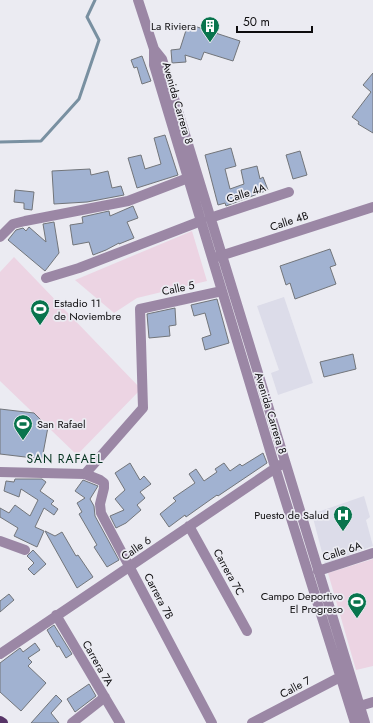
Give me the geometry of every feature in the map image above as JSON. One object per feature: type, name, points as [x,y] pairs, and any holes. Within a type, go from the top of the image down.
[{"type":"street","points":[[138,0],[154,49]]},
{"type":"street","name":"Avenida Carrera 8","points":[[154,49],[154,65],[188,178],[206,219]]},
{"type":"street","name":"Avenida Carrera 8","points":[[154,49],[162,59],[217,257],[286,462],[318,571],[345,674],[355,723]]},
{"type":"street","points":[[0,236],[13,224],[128,201],[188,178]]},
{"type":"street","name":"Calle 4A","points":[[206,219],[288,192]]},
{"type":"street","name":"Calle 4B","points":[[217,257],[373,207]]},
{"type":"street","points":[[46,278],[79,268],[206,219]]},
{"type":"street","name":"Avenida Carrera 8","points":[[217,257],[222,291],[275,467],[345,674],[360,706],[365,723]]},
{"type":"street","name":"Calle 5","points":[[85,474],[143,408],[140,309],[222,291]]},
{"type":"street","name":"Calle 6","points":[[0,654],[275,467],[286,462]]},
{"type":"street","points":[[0,472],[85,474]]},
{"type":"street","name":"Carrera 7B","points":[[85,474],[104,483],[100,504],[101,513],[212,723]]},
{"type":"street","name":"Carrera 7C","points":[[189,526],[247,631]]},
{"type":"street","points":[[0,541],[25,550]]},
{"type":"street","name":"Calle 6A","points":[[318,571],[373,554]]},
{"type":"street","name":"Carrera 7A","points":[[56,615],[120,723]]},
{"type":"street","name":"Calle 7","points":[[252,723],[345,674]]},
{"type":"street","points":[[72,723],[105,697]]},
{"type":"street","points":[[360,706],[373,702]]},
{"type":"shaded area","points":[[192,231],[207,281],[137,298],[114,313],[75,280]]},
{"type":"shaded area","name":"Estadio 11 de Noviembre","points":[[14,257],[141,389],[77,455],[0,381],[0,272]]},
{"type":"shaded area","points":[[284,297],[313,383],[278,395],[271,373],[279,370],[257,306]]},
{"type":"shaded area","name":"Puesto de Salud","points":[[364,496],[370,517],[366,520],[373,546],[325,564],[312,514]]},
{"type":"shaded area","name":"Campo Deportivo El Progreso","points":[[373,559],[373,666],[356,670],[328,573]]},
{"type":"building","name":"La Riviera","points":[[188,24],[240,41],[233,61],[204,52],[201,60],[185,55],[186,62],[172,63],[171,50],[180,49]]},
{"type":"building","points":[[142,56],[151,81],[142,84],[137,67],[134,68],[131,60]]},
{"type":"building","points":[[373,73],[373,133],[358,124],[359,122],[352,117],[371,92],[363,85]]},
{"type":"building","points":[[165,135],[178,175],[137,188],[128,158],[141,155],[145,169],[161,164],[154,138]]},
{"type":"building","points":[[231,148],[236,166],[225,169],[230,189],[244,184],[241,170],[257,166],[260,179],[263,177],[268,190],[226,206],[225,203],[218,205],[205,155]]},
{"type":"building","points":[[300,151],[307,175],[293,179],[286,155]]},
{"type":"building","points":[[90,169],[91,175],[108,171],[112,188],[121,186],[124,195],[87,202],[54,204],[52,171]]},
{"type":"building","points":[[15,190],[34,192],[32,210],[24,209],[24,203],[14,202]]},
{"type":"building","points":[[133,206],[138,218],[127,222],[134,238],[93,255],[89,242],[73,245],[70,225],[83,223],[82,217],[109,211],[110,216]]},
{"type":"building","points":[[54,222],[59,253],[45,271],[8,240],[16,230],[23,228],[26,231],[29,227],[46,242],[43,224]]},
{"type":"building","points":[[330,249],[336,265],[330,267],[336,284],[295,299],[290,283],[286,285],[280,266]]},
{"type":"building","points":[[217,299],[229,343],[205,350],[202,338],[211,335],[205,313],[194,316],[191,305]]},
{"type":"building","points":[[175,308],[176,325],[169,326],[170,336],[149,338],[147,314]]},
{"type":"building","points":[[353,354],[356,369],[324,377],[320,362]]},
{"type":"building","name":"San Rafael","points":[[0,409],[34,413],[48,427],[42,459],[0,454]]},
{"type":"building","points":[[263,453],[267,463],[186,517],[185,515],[169,527],[160,514],[176,501],[173,498],[195,483],[189,474],[196,469],[204,481],[217,472],[215,469],[224,463],[230,471],[240,464],[242,466]]},
{"type":"building","points":[[130,463],[140,480],[144,476],[151,484],[140,492],[145,498],[137,505],[141,510],[126,523],[116,528],[110,516],[124,510],[115,499],[125,490],[115,473]]},
{"type":"building","points":[[15,479],[42,479],[46,482],[40,491],[54,501],[51,504],[58,509],[54,515],[44,508],[35,527],[44,531],[37,547],[14,536],[18,528],[0,517],[0,508],[9,513],[15,505],[30,516],[38,500],[21,489],[19,497],[4,491],[6,481],[14,482]]},
{"type":"building","points":[[83,480],[98,486],[90,499],[94,506],[95,516],[119,560],[107,567],[94,547],[97,545],[79,514],[82,512],[77,503],[85,498],[75,491]]},
{"type":"building","points":[[45,531],[55,536],[62,532],[76,556],[78,555],[93,577],[77,588]]},
{"type":"building","points":[[33,550],[46,564],[34,575],[28,569],[34,563],[27,556]]},
{"type":"building","points":[[9,594],[14,600],[0,612],[0,601]]},
{"type":"building","points":[[54,625],[72,654],[66,658],[59,646],[57,647],[47,630]]},
{"type":"building","points":[[35,643],[40,650],[28,658],[32,662],[28,666],[46,683],[21,711],[0,692],[0,663],[20,648],[23,652]]},
{"type":"building","points":[[89,684],[96,696],[75,712],[67,699]]},
{"type":"building","points":[[56,695],[62,701],[51,713],[59,723],[31,723]]},
{"type":"waterway","points":[[0,142],[41,141],[79,99],[99,40],[87,17],[95,0]]},
{"type":"place","name":"La Riviera","points":[[210,43]]},
{"type":"place","name":"Estadio 11 de Noviembre","points":[[40,326]]},
{"type":"place","name":"San Rafael","points":[[23,441]]},
{"type":"place","name":"Puesto de Salud","points":[[343,532]]},
{"type":"place","name":"Campo Deportivo El Progreso","points":[[357,619]]},
{"type":"district","name":"SAN RAFAEL","points":[[65,459]]}]
